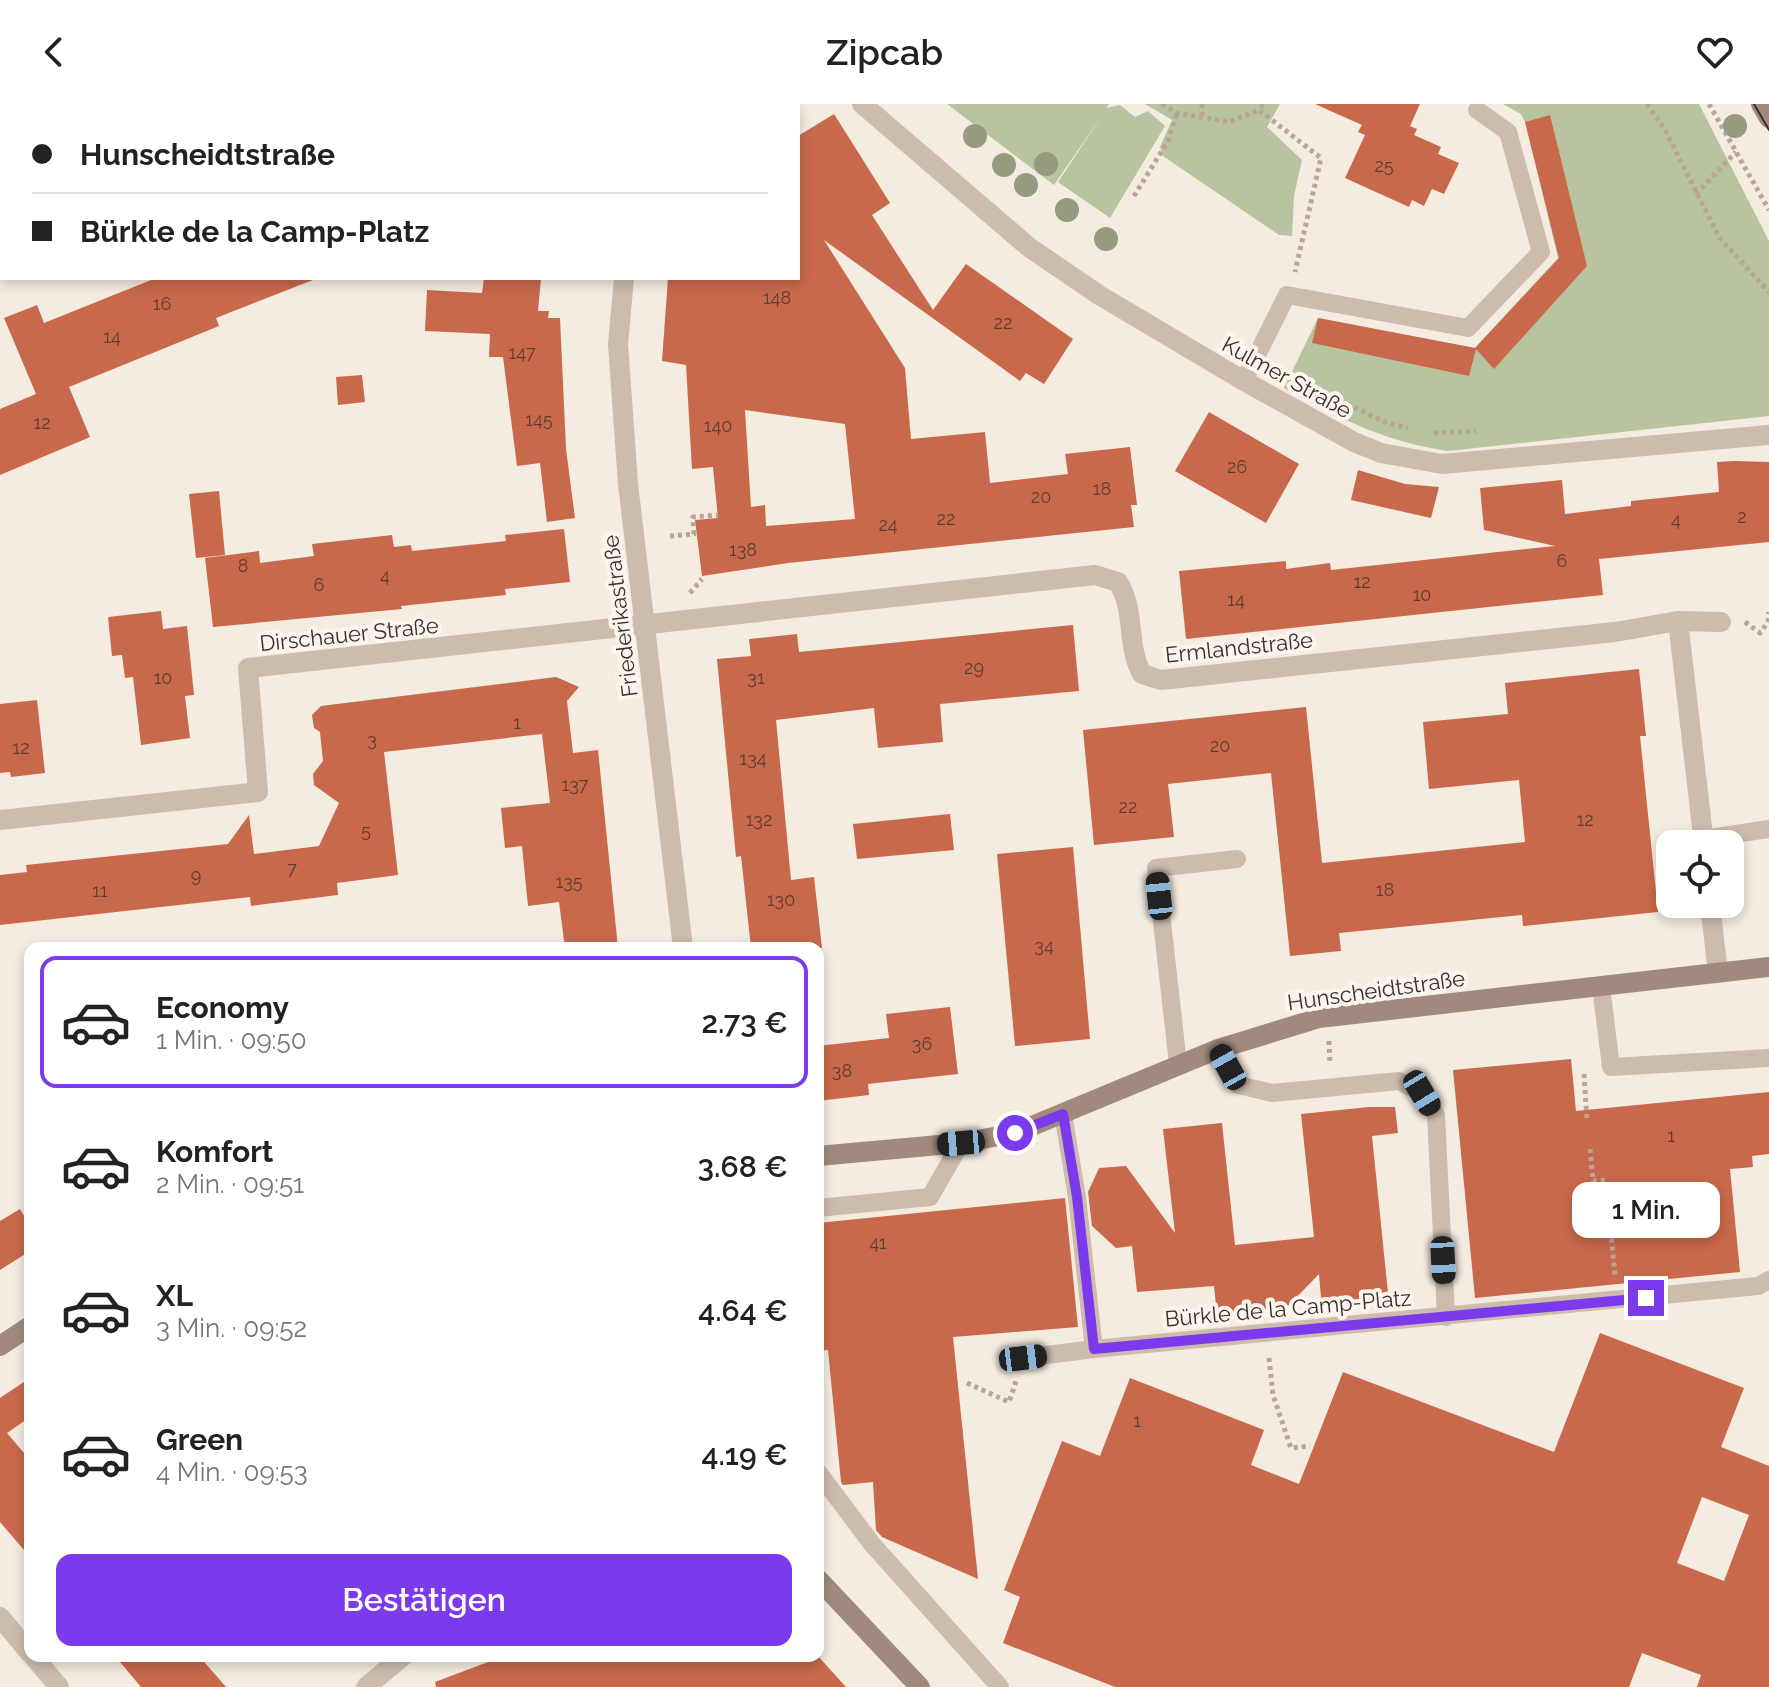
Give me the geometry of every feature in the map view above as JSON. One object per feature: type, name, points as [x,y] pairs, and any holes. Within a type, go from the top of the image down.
[{"type":"street","name":"Kulmer Straße","points":[[862,104],[1030,248],[1099,295],[1354,442],[1411,461],[1442,464],[1769,435]]},
{"type":"street","points":[[1761,104],[1769,118]]},
{"type":"street","name":"Friederikastraße","points":[[624,280],[618,344],[622,407],[682,942]]},
{"type":"street","name":"Ermlandstraße","points":[[645,626],[1095,575],[1118,582],[1129,600],[1135,661],[1142,674],[1161,680],[1615,632],[1678,621],[1721,622]]},
{"type":"street","points":[[1678,621],[1703,830]]},
{"type":"street","name":"Dirschauer Straße","points":[[0,820],[258,792],[248,668],[645,626]]},
{"type":"street","points":[[1712,918],[1718,973]]},
{"type":"street","name":"Hunscheidtstraße","points":[[824,1155],[961,1143],[1015,1133],[1218,1049],[1265,1032],[1328,1016],[1769,967]]},
{"type":"street","points":[[0,1346],[24,1330]]},
{"type":"street","points":[[824,1585],[920,1687]]},
{"type":"street","points":[[0,1617],[24,1646]]},
{"type":"street","points":[[38,1662],[59,1687]]},
{"type":"street","points":[[366,1687],[396,1662]]},
{"type":"lane","points":[[1244,381],[1287,295],[1468,328],[1541,252],[1508,132],[1477,110]]},
{"type":"lane","points":[[1744,834],[1769,829]]},
{"type":"lane","points":[[1178,1064],[1156,868],[1237,859]]},
{"type":"lane","points":[[1601,986],[1611,1067],[1769,1058]]},
{"type":"lane","points":[[1218,1049],[1238,1085],[1272,1093],[1399,1081],[1422,1093],[1436,1115],[1446,1317]]},
{"type":"lane","points":[[1063,1114],[1077,1197],[1094,1349]]},
{"type":"lane","points":[[824,1207],[930,1197],[961,1143]]},
{"type":"lane","name":"Bürkle de la Camp-Platz","points":[[1023,1358],[1758,1286],[1769,1280]]},
{"type":"lane","points":[[824,1480],[872,1544],[1000,1687]]},
{"type":"path","points":[[1162,104],[1177,113],[1229,122],[1259,110],[1263,104]]},
{"type":"path","points":[[1202,104],[1202,119]]},
{"type":"path","points":[[1647,104],[1665,130],[1719,237],[1769,292]]},
{"type":"path","points":[[1709,104],[1769,210]]},
{"type":"path","points":[[1259,110],[1321,158],[1287,295]]},
{"type":"path","points":[[1134,196],[1168,141],[1177,113]]},
{"type":"path","points":[[1696,194],[1736,152]]},
{"type":"path","points":[[1336,398],[1385,422],[1413,429]]},
{"type":"path","points":[[1428,433],[1491,431]]},
{"type":"path","points":[[670,536],[694,534],[693,517],[718,515]]},
{"type":"path","points":[[1768,622],[1769,612]]},
{"type":"path","points":[[1328,1016],[1331,1087]]},
{"type":"path","points":[[1590,1149],[1593,1181],[1606,1180],[1617,1300]]},
{"type":"path","points":[[1266,1333],[1273,1395],[1291,1448],[1310,1446]]},
{"type":"path","points":[[967,1383],[1009,1402],[1023,1358]]},
{"type":"green space","points":[[947,104],[1109,104],[1106,108],[1120,105],[1135,117],[1148,111],[1165,126],[1110,218],[1058,182],[1103,114],[1054,185]]},
{"type":"green space","points":[[1145,104],[1280,104],[1267,127],[1302,160],[1294,196],[1292,236],[1279,235],[1163,156],[1160,147],[1172,120]]},
{"type":"green space","points":[[1503,104],[1699,104],[1769,241],[1769,416],[1448,451],[1382,435],[1284,388],[1318,318],[1475,348],[1558,258],[1525,122],[1521,114]]},
{"type":"building","points":[[1315,104],[1420,104],[1410,126],[1417,129],[1414,135],[1441,147],[1438,154],[1459,163],[1444,194],[1432,189],[1424,206],[1412,200],[1409,207],[1345,178],[1365,135],[1358,132],[1362,125]]},
{"type":"building","points":[[834,114],[890,203],[872,215],[933,310],[966,264],[1073,339],[1044,384],[1026,373],[1020,381],[824,240],[905,368],[911,439],[985,432],[990,483],[1068,474],[1065,454],[1130,447],[1137,505],[1131,505],[1134,527],[788,563],[702,576],[695,520],[718,518],[713,467],[692,469],[686,365],[662,361],[668,280],[800,280],[800,135]],"holes":[[[745,410],[845,424],[855,519],[766,526],[765,505],[751,507]]]},
{"type":"building","points":[[1550,115],[1587,266],[1494,369],[1476,349],[1469,376],[1312,343],[1318,318],[1475,348],[1559,258],[1525,122]]},
{"type":"building","points":[[151,280],[313,280],[216,318],[219,326],[69,387],[90,437],[0,475],[0,409],[36,394],[4,318],[37,305],[44,323]]},
{"type":"building","points":[[484,280],[541,280],[538,311],[549,311],[548,318],[560,318],[566,449],[575,518],[547,522],[540,463],[517,466],[503,357],[489,357],[490,334],[425,331],[427,290],[482,293]]},
{"type":"building","points":[[362,375],[365,402],[338,405],[336,377]]},
{"type":"building","points":[[1209,412],[1299,464],[1266,523],[1175,471]]},
{"type":"building","points":[[1717,462],[1769,462],[1769,542],[1599,559],[1603,595],[1186,639],[1179,571],[1286,561],[1286,569],[1330,563],[1331,570],[1555,546],[1484,530],[1480,488],[1562,480],[1565,514],[1631,506],[1631,501],[1719,492]]},
{"type":"building","points":[[1358,470],[1405,484],[1439,487],[1431,518],[1351,500]]},
{"type":"building","points":[[219,491],[225,555],[196,558],[189,494]]},
{"type":"building","points":[[564,529],[570,582],[505,589],[506,595],[401,606],[402,609],[213,627],[205,558],[259,551],[260,563],[314,556],[312,544],[392,535],[394,547],[411,545],[412,551],[506,541],[505,535]]},
{"type":"building","points":[[161,611],[163,629],[187,626],[194,695],[185,696],[190,738],[141,745],[133,677],[125,678],[122,655],[112,656],[108,617]]},
{"type":"building","points":[[1073,625],[1079,691],[940,704],[943,742],[878,748],[874,708],[776,720],[791,880],[814,877],[821,942],[750,942],[741,856],[736,857],[717,659],[751,656],[749,639],[797,634],[799,652]]},
{"type":"building","points":[[1639,669],[1646,736],[1640,736],[1656,912],[1523,926],[1522,915],[1339,933],[1341,951],[1290,956],[1271,773],[1168,784],[1174,837],[1094,845],[1083,730],[1306,707],[1322,863],[1525,842],[1519,780],[1429,789],[1423,722],[1508,714],[1505,683]]},
{"type":"building","points":[[556,677],[579,687],[567,701],[573,753],[598,750],[617,942],[564,942],[559,902],[528,906],[522,846],[505,848],[501,808],[550,803],[542,734],[384,752],[398,875],[337,883],[338,895],[251,906],[250,897],[0,925],[0,875],[27,872],[26,865],[228,844],[249,815],[254,854],[319,846],[339,803],[314,785],[313,774],[323,761],[320,732],[314,728],[312,715],[321,706]]},
{"type":"building","points":[[37,700],[45,773],[11,777],[10,772],[0,773],[0,704]]},
{"type":"building","points":[[950,814],[954,850],[857,859],[853,824]]},
{"type":"building","points":[[1073,847],[1090,1039],[1015,1046],[997,854]]},
{"type":"building","points":[[950,1007],[958,1074],[868,1084],[869,1095],[824,1100],[824,1045],[889,1038],[886,1014]]},
{"type":"building","points":[[1571,1059],[1576,1111],[1769,1092],[1769,1154],[1752,1156],[1753,1167],[1730,1169],[1740,1272],[1475,1298],[1453,1070]]},
{"type":"building","points":[[1395,1107],[1398,1133],[1372,1136],[1389,1303],[1322,1310],[1319,1274],[1286,1308],[1217,1315],[1214,1286],[1137,1292],[1132,1246],[1116,1248],[1092,1226],[1088,1192],[1099,1168],[1126,1166],[1175,1233],[1163,1129],[1222,1123],[1235,1245],[1314,1237],[1301,1114]]},
{"type":"building","points":[[1065,1198],[1078,1327],[953,1337],[978,1579],[882,1537],[876,1530],[873,1482],[843,1485],[841,1482],[828,1350],[824,1350],[824,1222]]},
{"type":"building","points":[[20,1209],[24,1216],[24,1255],[0,1270],[0,1221]]},
{"type":"building","points":[[1600,1333],[1744,1388],[1721,1447],[1769,1466],[1769,1687],[1697,1687],[1701,1675],[1642,1653],[1629,1687],[1115,1687],[1003,1643],[1020,1597],[1004,1590],[1062,1441],[1100,1456],[1130,1378],[1264,1430],[1251,1465],[1299,1484],[1343,1372],[1554,1452]],"holes":[[[1702,1497],[1749,1515],[1724,1581],[1677,1563]]]},
{"type":"building","points":[[24,1382],[24,1421],[7,1433],[24,1453],[24,1550],[0,1522],[0,1398]]},
{"type":"building","points":[[120,1662],[204,1662],[226,1687],[141,1687]]},
{"type":"building","points":[[488,1662],[823,1662],[846,1687],[436,1687],[435,1682]]},
{"type":"tram line","points":[[1754,104],[1769,130]]},
{"type":"route","points":[[1015,1133],[1063,1114],[1077,1197],[1094,1349],[1646,1298]]}]
